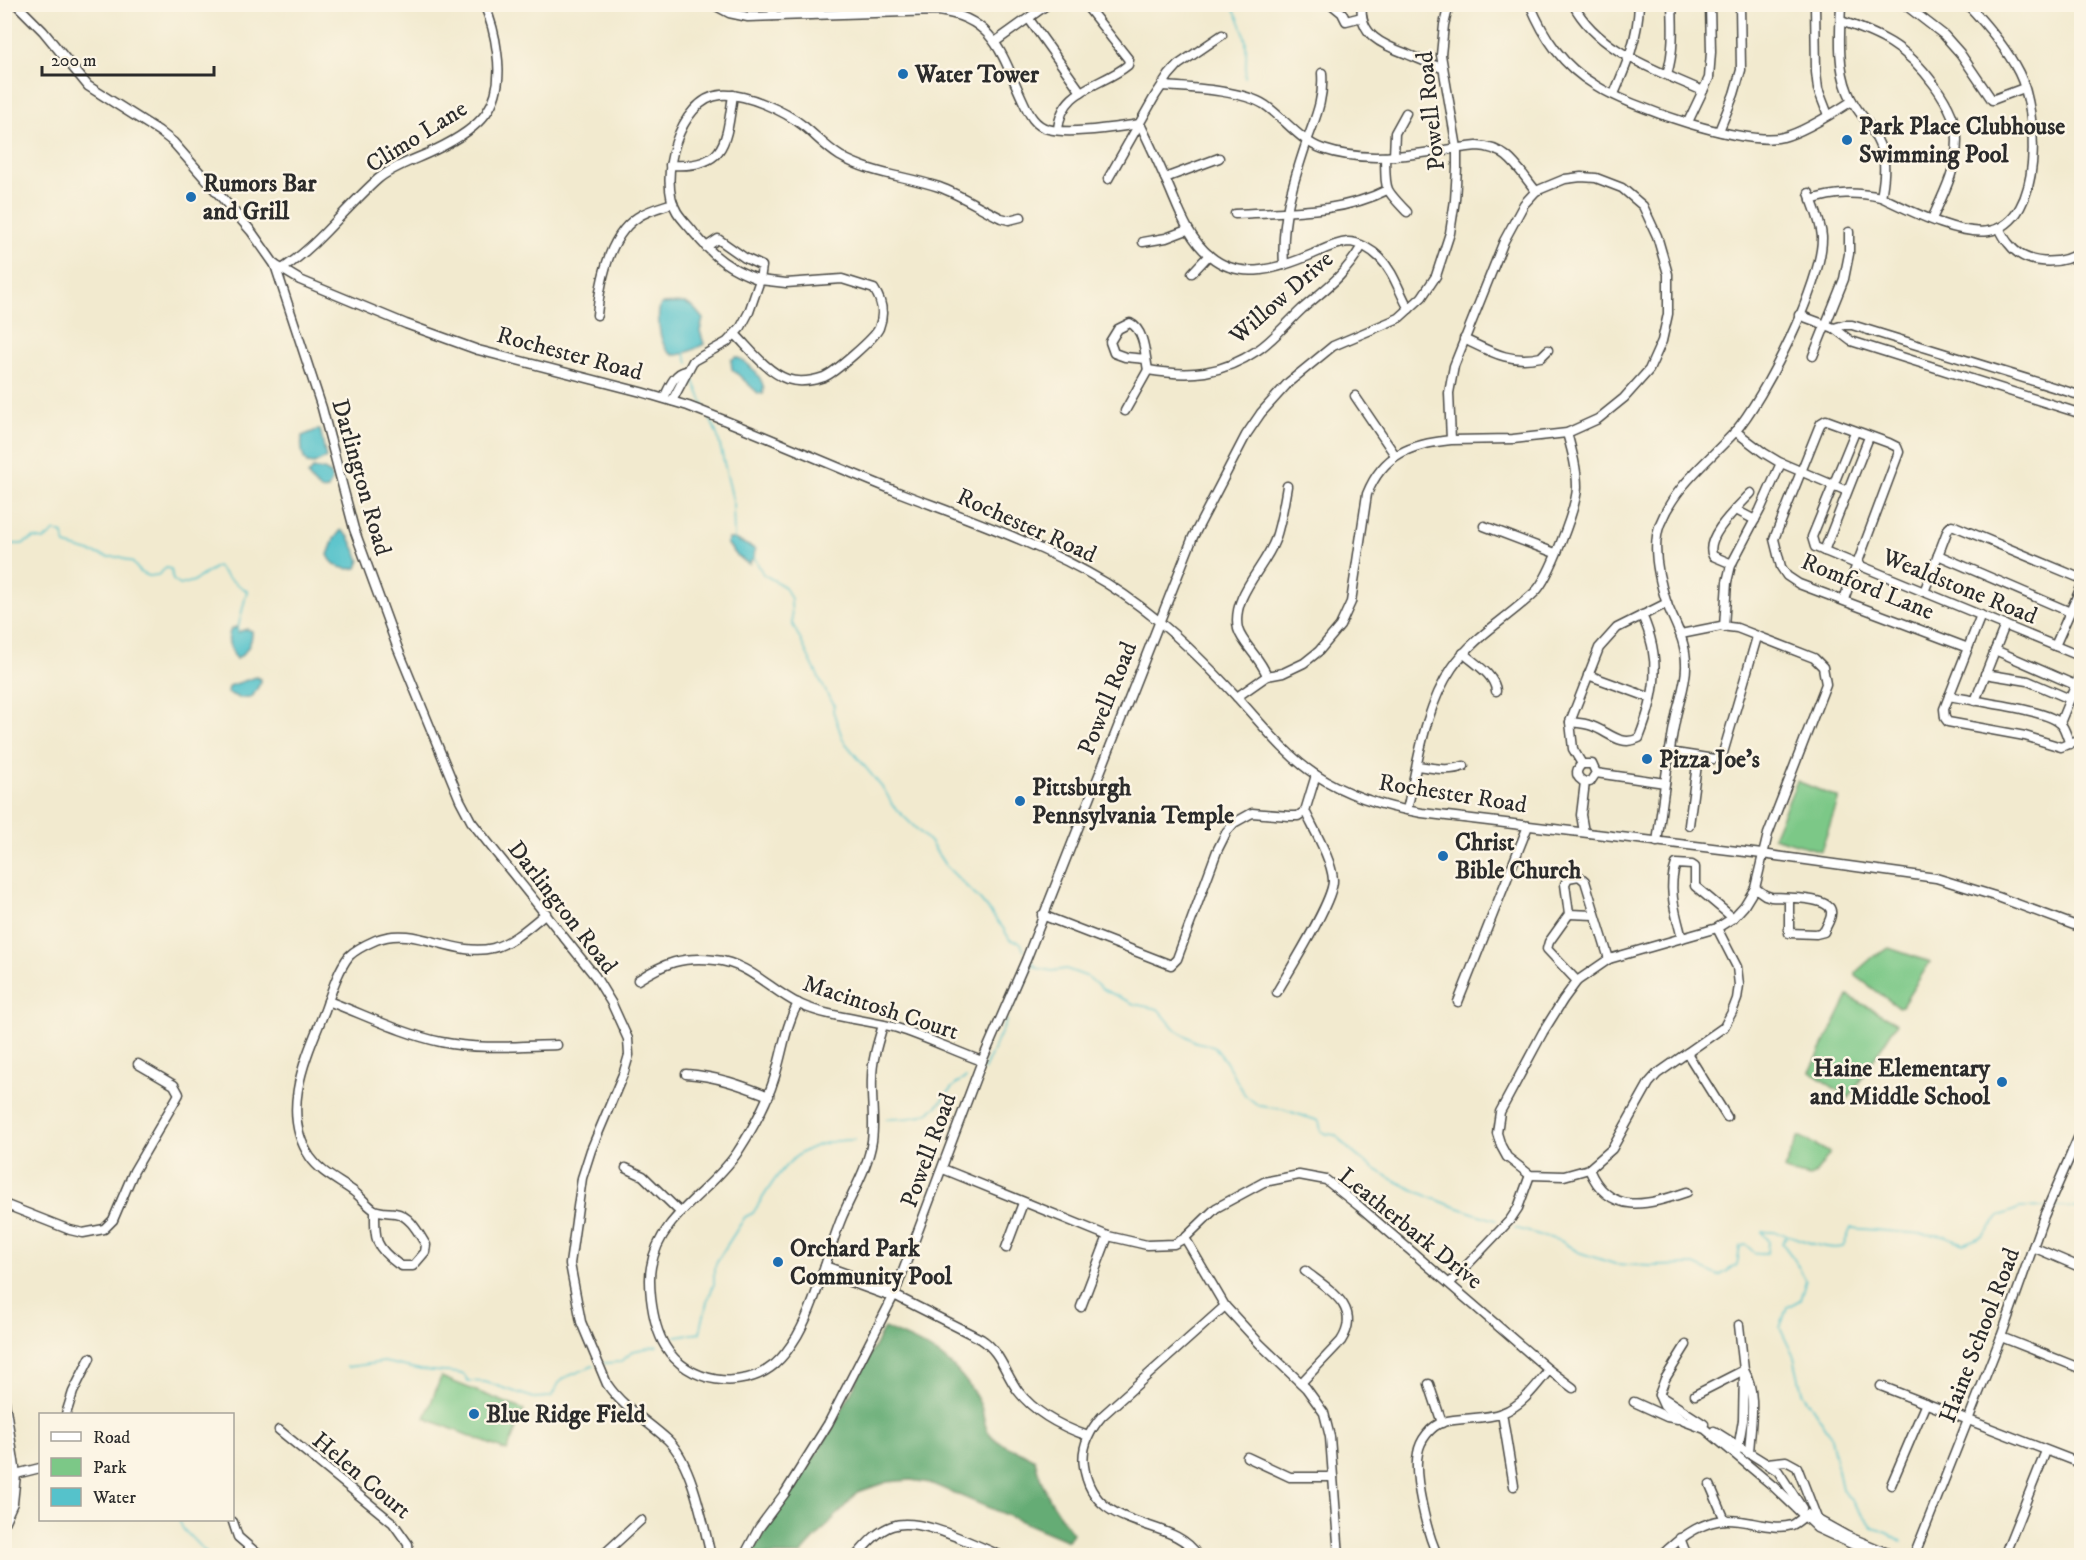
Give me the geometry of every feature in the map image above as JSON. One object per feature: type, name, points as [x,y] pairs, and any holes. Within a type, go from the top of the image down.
[{"type":"street","name":"Rochester Road","points":[[16,4],[43,31],[88,86],[173,142],[251,231],[279,267],[300,280],[406,324],[478,350],[668,400],[723,419],[1039,549],[1090,574],[1160,620],[1190,648],[1281,746],[1316,775],[1359,796],[1385,806],[1407,810],[1936,878],[1998,897],[2082,928]]},
{"type":"street","name":"Climo Lane","points":[[279,267],[312,246],[380,177],[453,141],[477,123],[490,109],[498,90],[499,65],[492,24],[484,4]]},
{"type":"street","points":[[712,4],[740,16],[773,16],[877,8],[952,13],[980,25],[995,42],[1030,115],[1040,126],[1049,130],[1094,130],[1140,124]]},
{"type":"street","points":[[772,4],[773,16]]},
{"type":"street","points":[[952,13],[962,4]]},
{"type":"street","points":[[995,42],[1048,4]]},
{"type":"street","points":[[1058,130],[1059,121],[1071,99],[1128,65],[1129,60],[1085,4]]},
{"type":"street","points":[[1330,4],[1342,13],[1346,21],[1362,17]]},
{"type":"street","points":[[1362,4],[1362,17],[1368,33],[1380,44],[1442,68]]},
{"type":"street","name":"Powell Road","points":[[744,1556],[759,1528],[785,1493],[828,1424],[894,1295],[982,1062],[1026,960],[1193,537],[1210,500],[1246,435],[1261,413],[1289,382],[1334,346],[1399,318],[1429,289],[1443,258],[1455,200],[1457,148],[1441,56],[1449,4]]},
{"type":"street","points":[[1530,4],[1551,47],[1595,85],[1647,110],[1752,138],[1784,137],[1852,101]]},
{"type":"street","points":[[1573,4],[1586,24],[1600,39],[1630,57],[1703,91]]},
{"type":"street","points":[[1614,94],[1630,57],[1638,24],[1639,4]]},
{"type":"street","points":[[1667,74],[1671,61],[1672,4]]},
{"type":"street","points":[[1688,122],[1709,78],[1710,4]]},
{"type":"street","points":[[1719,131],[1741,70],[1740,4]]},
{"type":"street","points":[[1815,4],[1818,90],[1828,115]]},
{"type":"street","points":[[1841,4],[1842,73],[1852,101],[1880,143],[1885,172],[1881,197]]},
{"type":"street","points":[[1904,4],[1944,34],[1992,100],[2024,88]]},
{"type":"street","points":[[1658,842],[1669,752],[1687,665],[1681,634],[1667,603],[1659,576],[1656,551],[1659,526],[1671,500],[1735,431],[1768,381],[1800,315],[1821,251],[1822,235],[1810,196],[1838,192],[1881,197],[1932,219],[1980,232],[2000,228],[2016,213],[2026,194],[2031,178],[2033,134],[2030,107],[2020,74],[1967,4]]},
{"type":"street","points":[[1029,19],[1081,92]]},
{"type":"street","points":[[1840,21],[1870,31],[1909,56],[1946,101],[1957,137],[1953,168],[1932,219]]},
{"type":"street","points":[[1108,179],[1162,86],[1178,65],[1222,35]]},
{"type":"street","points":[[1423,61],[1441,56]]},
{"type":"street","points":[[1284,265],[1283,235],[1286,211],[1320,109],[1323,89],[1322,73]]},
{"type":"street","points":[[1162,86],[1212,91],[1252,99],[1277,114],[1315,146],[1332,152],[1370,157],[1486,146],[1506,154],[1536,191]]},
{"type":"street","points":[[670,165],[700,164],[720,151],[726,138],[733,95]]},
{"type":"street","points":[[735,334],[775,372],[788,379],[808,382],[826,376],[868,341],[878,330],[882,315],[882,301],[874,289],[842,279],[786,283],[760,280],[714,257],[676,211],[669,177],[670,165],[683,124],[694,107],[711,97],[733,95],[758,102],[802,125],[828,148],[855,164],[880,173],[939,187],[1001,218],[1009,220],[1021,217]]},
{"type":"street","points":[[1406,113],[1395,133],[1385,184],[1387,190],[1407,212]]},
{"type":"street","points":[[1140,124],[1166,178],[1187,230],[1209,255],[1234,269],[1251,272],[1284,265],[1350,242],[1373,252],[1388,267],[1409,309]]},
{"type":"street","points":[[1166,178],[1219,158]]},
{"type":"street","points":[[1237,697],[1267,676],[1283,673],[1304,663],[1319,651],[1340,626],[1351,602],[1367,494],[1372,482],[1395,455],[1422,444],[1451,440],[1513,439],[1567,434],[1598,419],[1624,398],[1649,370],[1662,340],[1668,314],[1668,274],[1657,237],[1643,206],[1622,188],[1596,178],[1565,178],[1536,191],[1524,204],[1504,241],[1450,379],[1451,440]]},
{"type":"street","points":[[1235,214],[1331,208],[1357,203],[1387,190]]},
{"type":"street","points":[[597,315],[599,295],[607,267],[615,245],[625,228],[638,217],[673,203]]},
{"type":"street","points":[[2000,228],[2009,245],[2020,254],[2035,259],[2056,262],[2082,251]]},
{"type":"street","points":[[1143,242],[1166,238],[1187,230]]},
{"type":"street","points":[[1813,356],[1829,326],[1844,279],[1849,254],[1849,232]]},
{"type":"street","points":[[668,400],[693,361],[727,342],[735,334],[749,312],[760,280],[762,266],[745,258],[718,238],[706,247]]},
{"type":"street","name":"Willow Drive","points":[[1148,370],[1188,374],[1209,372],[1228,366],[1258,350],[1332,285],[1346,270],[1362,246]]},
{"type":"street","points":[[1192,273],[1209,255]]},
{"type":"street","name":"Darlington Road","points":[[279,267],[322,408],[354,529],[398,649],[460,800],[471,821],[595,976],[625,1030],[629,1047],[624,1072],[591,1150],[582,1178],[570,1264],[581,1322],[602,1374],[613,1393],[669,1440],[678,1453],[688,1471],[711,1556]]},
{"type":"street","points":[[1800,315],[1829,326],[1859,344],[2082,414]]},
{"type":"street","points":[[1125,411],[1148,370],[1146,359],[1141,337],[1135,326],[1130,323],[1118,329],[1110,342],[1112,351],[1125,357],[1146,359]]},
{"type":"street","points":[[1829,326],[1844,325],[1862,329],[2078,395],[2069,410]]},
{"type":"street","points":[[1859,344],[1862,329]]},
{"type":"street","points":[[1464,339],[1518,360],[1541,357],[1548,350]]},
{"type":"street","points":[[1929,365],[1934,351]]},
{"type":"street","points":[[2000,388],[2004,372]]},
{"type":"street","points":[[1355,396],[1395,455]]},
{"type":"street","name":"Romford Lane","points":[[1857,565],[1899,452],[1897,447],[1889,443],[1826,420],[1821,423],[1774,539],[1780,567],[1787,576],[1799,584],[1968,648]]},
{"type":"street","points":[[1735,431],[1781,463],[1847,491]]},
{"type":"street","points":[[1855,432],[1812,537],[1815,547],[1824,551],[1869,437]]},
{"type":"street","points":[[1407,810],[1435,698],[1451,669],[1463,653],[1537,590],[1555,553],[1571,515],[1577,489],[1574,459],[1567,434]]},
{"type":"street","points":[[1724,627],[1727,582],[1732,564],[1781,463]]},
{"type":"street","points":[[1267,676],[1261,661],[1239,633],[1236,613],[1242,597],[1263,564],[1274,541],[1281,522],[1287,486]]},
{"type":"street","points":[[1732,564],[1713,556],[1711,548],[1723,523],[1751,494]]},
{"type":"street","points":[[1736,510],[1755,520]]},
{"type":"street","points":[[1924,591],[1947,529],[1955,525],[2082,579]]},
{"type":"street","points":[[1484,526],[1555,553]]},
{"type":"street","name":"Wealdstone Road","points":[[1824,551],[2082,657]]},
{"type":"street","points":[[1938,555],[2070,612]]},
{"type":"street","points":[[1844,600],[1857,565]]},
{"type":"street","points":[[2055,646],[2082,585]]},
{"type":"street","points":[[1582,764],[1573,749],[1570,722],[1599,648],[1607,636],[1617,628],[1667,603]]},
{"type":"street","points":[[1570,722],[1589,724],[1614,738],[1632,742],[1639,738],[1651,698],[1655,657],[1650,631],[1642,615]]},
{"type":"street","points":[[1981,615],[1949,696],[1944,713],[1945,718],[1952,724],[2025,736],[2061,747],[2082,738]]},
{"type":"street","points":[[1975,701],[2005,625]]},
{"type":"street","points":[[1681,634],[1724,627],[1737,628],[1814,658],[1823,667],[1826,679],[1819,706],[1768,834],[1755,888],[1744,906],[1733,918],[1717,928],[1608,959],[1577,981],[1543,1032],[1500,1112],[1497,1133],[1507,1157],[1530,1175],[1564,1176],[1589,1169],[1612,1149],[1649,1083],[1666,1067],[1724,1027],[1737,999],[1739,985],[1737,967],[1717,928]]},
{"type":"street","points":[[1669,752],[1714,759],[1720,757],[1758,637]]},
{"type":"street","points":[[1995,650],[2075,686]]},
{"type":"street","points":[[1463,653],[1491,678],[1496,691]]},
{"type":"street","points":[[2060,723],[2082,669]]},
{"type":"street","points":[[1985,674],[2028,681],[2070,699]]},
{"type":"street","points":[[1588,675],[1651,698]]},
{"type":"street","points":[[1949,696],[2028,710],[2060,723],[2070,744]]},
{"type":"street","points":[[1689,825],[1698,757]]},
{"type":"street","points":[[1582,764],[1592,764],[1596,773],[1590,782],[1579,780],[1576,774],[1577,768],[1582,764]]},
{"type":"street","points":[[1417,765],[1443,770],[1464,766]]},
{"type":"street","points":[[1596,773],[1665,783]]},
{"type":"street","points":[[1042,915],[1166,965],[1171,965],[1177,959],[1217,851],[1227,831],[1252,813],[1298,816],[1305,811],[1316,775]]},
{"type":"street","points":[[1584,832],[1581,815],[1585,782]]},
{"type":"street","points":[[1277,992],[1329,898],[1333,880],[1329,864],[1305,811]]},
{"type":"street","points":[[1570,831],[1581,815]]},
{"type":"street","points":[[1458,1002],[1528,826]]},
{"type":"street","points":[[1682,938],[1673,900],[1672,884],[1676,864],[1695,867],[1695,886],[1733,918]]},
{"type":"street","points":[[1577,981],[1547,949],[1549,942],[1569,914],[1566,881],[1568,878],[1579,876],[1585,880],[1608,959]]},
{"type":"street","points":[[1755,888],[1765,895],[1817,901],[1828,905],[1831,914],[1824,932],[1789,933],[1789,899]]},
{"type":"street","points":[[375,1211],[376,1241],[398,1264],[413,1266],[425,1252],[426,1245],[416,1228],[403,1215],[375,1211],[352,1190],[324,1172],[310,1158],[302,1142],[298,1125],[296,1102],[298,1084],[345,961],[357,950],[378,939],[396,936],[414,937],[481,950],[495,948],[509,941],[546,913]]},
{"type":"street","points":[[1569,914],[1594,915]]},
{"type":"street","name":"Macintosh Court","points":[[638,980],[666,963],[691,959],[717,960],[743,967],[798,1003],[837,1016],[898,1029],[982,1062]]},
{"type":"street","points":[[328,1001],[441,1042],[488,1047],[557,1045]]},
{"type":"street","points":[[798,1003],[786,1029],[769,1096],[735,1156],[680,1212],[663,1233],[654,1254],[650,1280],[657,1331],[666,1348],[680,1363],[699,1376],[722,1380],[753,1377],[774,1365],[784,1356],[801,1329],[841,1219],[872,1143],[873,1060],[883,1025]]},
{"type":"street","points":[[1687,1053],[1727,1117]]},
{"type":"street","points":[[4,1204],[83,1233],[104,1228],[113,1220],[134,1171],[179,1094],[174,1085],[138,1064]]},
{"type":"street","points":[[686,1074],[731,1081],[769,1096]]},
{"type":"street","name":"Haine School Road","points":[[1914,1556],[2001,1337],[2033,1247],[2082,1129]]},
{"type":"street","points":[[2072,1152],[2082,1156]]},
{"type":"street","points":[[627,1168],[643,1176],[680,1212]]},
{"type":"street","points":[[943,1169],[1107,1236],[1147,1245],[1174,1244],[1185,1238],[1225,1306],[1301,1383],[1320,1406],[1327,1421],[1330,1437],[1339,1556]]},
{"type":"street","points":[[1589,1169],[1597,1184],[1604,1191],[1624,1203],[1636,1205],[1655,1203],[1687,1192]]},
{"type":"street","name":"Leatherbark Drive","points":[[1185,1238],[1216,1208],[1264,1182],[1299,1175],[1326,1180],[1573,1388]]},
{"type":"street","points":[[1450,1283],[1510,1220],[1518,1208],[1530,1175]]},
{"type":"street","points":[[1006,1248],[1023,1203]]},
{"type":"street","points":[[1081,1307],[1107,1236]]},
{"type":"street","points":[[2033,1247],[2082,1268]]},
{"type":"street","points":[[824,1269],[886,1295],[894,1295],[987,1343],[997,1355],[1018,1391],[1028,1401],[1064,1426],[1088,1436]]},
{"type":"street","points":[[1301,1383],[1346,1334],[1348,1317],[1340,1299],[1305,1272]]},
{"type":"street","points":[[1198,1556],[1192,1547],[1180,1539],[1113,1512],[1099,1502],[1087,1480],[1083,1463],[1088,1436],[1102,1416],[1225,1306]]},
{"type":"street","points":[[1739,1325],[1744,1370],[1743,1420],[1737,1446],[1740,1460]]},
{"type":"street","points":[[2001,1337],[2082,1369]]},
{"type":"street","points":[[1680,1419],[1664,1406],[1659,1395],[1665,1379],[1686,1345]]},
{"type":"street","points":[[66,1413],[73,1392],[90,1358]]},
{"type":"street","points":[[1438,1556],[1432,1545],[1423,1513],[1417,1460],[1424,1438],[1429,1431],[1442,1423],[1502,1413],[1524,1400],[1549,1370]]},
{"type":"street","points":[[1695,1395],[1744,1370]]},
{"type":"street","points":[[1744,1370],[1752,1390],[1749,1454]]},
{"type":"street","points":[[1430,1384],[1442,1423]]},
{"type":"street","points":[[1881,1386],[2082,1464]]},
{"type":"street","points":[[1659,1395],[1778,1471],[1806,1514],[1847,1536],[1895,1556]]},
{"type":"street","points":[[4,1396],[16,1474],[14,1495],[4,1523]]},
{"type":"street","points":[[1634,1402],[1667,1417],[1701,1426],[1806,1514],[1824,1533],[1878,1556]]},
{"type":"street","points":[[1891,1485],[1926,1403]]},
{"type":"street","points":[[1502,1413],[1514,1486]]},
{"type":"street","points":[[1680,1419],[1691,1415]]},
{"type":"street","name":"Helen Court","points":[[279,1430],[393,1523],[408,1544],[409,1556]]},
{"type":"street","points":[[2004,1556],[2046,1451]]},
{"type":"street","points":[[1247,1457],[1290,1477],[1333,1478]]},
{"type":"street","points":[[1763,1462],[1786,1461],[1797,1467],[1818,1521]]},
{"type":"street","points":[[1761,1476],[1763,1462]]},
{"type":"street","points":[[16,1474],[39,1468]]},
{"type":"street","points":[[1710,1485],[1725,1520]]},
{"type":"street","points":[[1661,1556],[1680,1538],[1703,1526],[1725,1520],[1770,1526],[1792,1525],[1806,1514]]},
{"type":"street","points":[[602,1556],[641,1520]]},
{"type":"street","points":[[233,1522],[238,1537],[260,1556]]},
{"type":"street","points":[[856,1556],[883,1530],[909,1523],[928,1526],[1002,1556]]},
{"type":"street","points":[[1680,1538],[1687,1556]]},
{"type":"green space","points":[[1797,781],[1839,798],[1821,851],[1773,837]]},
{"type":"green space","points":[[1889,948],[1930,962],[1902,1006],[1898,1007],[1856,976],[1856,972],[1874,956]]},
{"type":"green space","points":[[1848,996],[1897,1023],[1849,1098],[1810,1072]]},
{"type":"green space","points":[[1798,1137],[1830,1153],[1815,1174],[1810,1177],[1784,1169]]},
{"type":"green space","points":[[884,1328],[928,1348],[951,1365],[980,1404],[986,1428],[993,1437],[1035,1460],[1050,1499],[1073,1533],[1068,1541],[930,1483],[911,1480],[887,1482],[858,1492],[800,1555],[751,1555],[831,1431]]},
{"type":"green space","name":"Blue Ridge Field","points":[[441,1377],[524,1410],[507,1451],[425,1418]]},
{"type":"water","points":[[685,303],[693,307],[703,319],[700,331],[704,344],[687,353],[676,355],[666,349],[660,334],[659,309],[661,304]]},
{"type":"water","points":[[736,357],[756,372],[762,383],[763,394],[758,393],[732,369],[731,360]]},
{"type":"water","points":[[317,430],[321,433],[326,458],[314,464],[307,463],[302,451],[302,436]]},
{"type":"water","points":[[313,469],[324,470],[331,474],[332,479],[328,489],[321,490],[313,483],[308,475]]},
{"type":"water","points":[[341,530],[349,537],[360,560],[357,568],[340,567],[333,563],[328,555],[334,539]]},
{"type":"water","points":[[729,539],[755,549],[754,557],[749,564],[739,558],[727,543]]},
{"type":"water","points":[[236,627],[238,632],[247,629],[252,631],[248,648],[236,659],[229,645],[229,638],[231,629]]},
{"type":"water","points":[[256,677],[261,682],[252,697],[239,698],[228,693],[229,686]]},
{"type":"waterway","points":[[1231,4],[1246,40],[1245,78]]},
{"type":"waterway","points":[[684,351],[688,363]]},
{"type":"waterway","points":[[691,374],[705,408]]},
{"type":"waterway","points":[[710,418],[718,437],[733,501],[734,539]]},
{"type":"waterway","points":[[4,544],[22,544],[34,538],[44,540],[55,531],[63,534],[65,545],[108,557],[121,557],[149,576],[158,575],[166,568],[171,569],[173,580],[180,585],[194,581],[217,566],[228,578],[247,591],[237,632]]},
{"type":"waterway","points":[[754,557],[763,574],[785,587],[791,599],[792,623],[834,704],[833,711],[843,740],[885,791],[893,806],[930,842],[945,865],[980,900],[1010,940],[1020,942],[1024,951]]},
{"type":"waterway","points":[[1031,960],[1037,968],[1052,971],[1066,969],[1088,977],[1102,989],[1134,1004],[1158,1009],[1176,1030],[1196,1042],[1214,1046],[1245,1095],[1259,1106],[1282,1109],[1319,1121],[1321,1131],[1336,1135],[1350,1150],[1388,1177],[1432,1198],[1496,1220]]},
{"type":"waterway","points":[[1011,1011],[1031,966],[1034,966]]},
{"type":"waterway","points":[[984,1070],[1007,1020]]},
{"type":"waterway","points":[[886,1119],[910,1118],[927,1113],[937,1106],[954,1085],[966,1078]]},
{"type":"waterway","points":[[676,1336],[700,1333],[714,1284],[714,1269],[717,1261],[745,1217],[753,1213],[782,1170],[804,1151],[817,1145],[854,1140]]},
{"type":"waterway","points":[[1515,1228],[1561,1241],[1578,1252],[1615,1264],[1695,1265],[1719,1276],[1737,1265],[1740,1246],[1746,1245],[1755,1253],[1767,1253],[1768,1241],[1762,1232],[1783,1234],[1812,1244],[1833,1248],[1843,1247],[1851,1228],[1946,1236],[1963,1244],[1983,1236],[2000,1216],[2020,1208],[2045,1207]]},
{"type":"waterway","points":[[2053,1207],[2082,1208]]},
{"type":"waterway","points":[[1786,1237],[1782,1243],[1806,1280],[1800,1300],[1787,1307],[1780,1328],[1794,1357],[1802,1392],[1830,1434],[1842,1489],[1873,1528],[1887,1532],[1903,1542]]},
{"type":"waterway","points":[[604,1363],[621,1362],[633,1351],[657,1346]]},
{"type":"waterway","points":[[347,1367],[384,1362],[421,1370],[458,1373],[464,1375],[468,1381],[485,1382],[534,1398],[551,1397],[559,1383],[566,1377],[593,1366]]},
{"type":"waterway","points":[[179,1521],[183,1529],[209,1556]]},
{"type":"place","name":"Water Tower","points":[[903,74]]},
{"type":"place","name":"Park Place Clubhouse Swimming Pool","points":[[1847,140]]},
{"type":"place","name":"Rumors Bar and Grill","points":[[191,197]]},
{"type":"place","name":"Pizza Joe's","points":[[1647,759]]},
{"type":"place","name":"Pittsburgh Pennsylvania Temple","points":[[1020,801]]},
{"type":"place","name":"Christ Bible Church","points":[[1443,856]]},
{"type":"place","name":"Haine Elementary and Middle School","points":[[2002,1082]]},
{"type":"place","name":"Orchard Park Community Pool","points":[[778,1262]]},
{"type":"place","name":"Blue Ridge Field","points":[[474,1414]]}]
